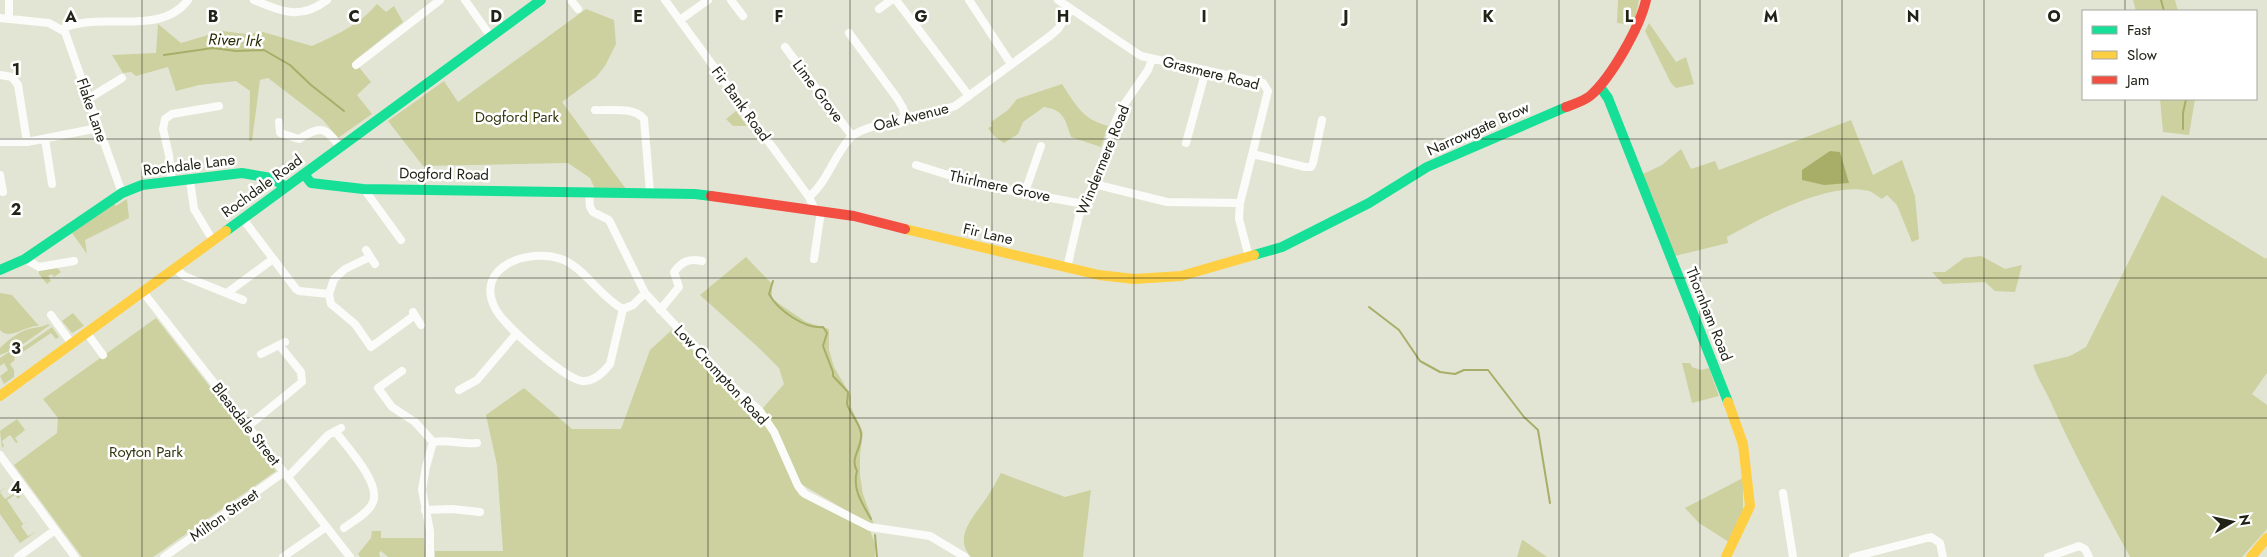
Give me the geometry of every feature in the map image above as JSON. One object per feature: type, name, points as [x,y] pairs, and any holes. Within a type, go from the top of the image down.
[{"type":"street","points":[[9,0],[9,19]]},
{"type":"street","points":[[0,18],[48,23],[62,29],[82,22],[161,19],[176,12],[188,0]]},
{"type":"street","points":[[258,1],[277,11],[292,13],[313,9],[327,0]]},
{"type":"street","points":[[356,65],[440,0]]},
{"type":"street","points":[[464,0],[491,37]]},
{"type":"street","name":"Rochdale Road","points":[[0,396],[541,0]]},
{"type":"street","points":[[571,0],[578,9]]},
{"type":"street","name":"Fir Bank Road","points":[[665,0],[818,210]]},
{"type":"street","points":[[680,20],[708,0]]},
{"type":"street","points":[[731,0],[742,16]]},
{"type":"street","points":[[879,9],[891,0]]},
{"type":"street","points":[[896,0],[969,96]]},
{"type":"street","points":[[969,0],[1011,64]]},
{"type":"street","name":"Grasmere Road","points":[[1058,0],[1141,56],[1263,83],[1268,91],[1240,203],[1239,219],[1249,257]]},
{"type":"street","points":[[1600,87],[1639,27],[1646,0]]},
{"type":"street","name":"Oak Avenue","points":[[809,197],[818,189],[833,161],[852,136],[861,130],[874,126],[938,112],[955,106],[1058,29],[1071,9]]},
{"type":"street","name":"Flake Lane","points":[[62,29],[67,36],[122,193]]},
{"type":"street","points":[[849,33],[897,98],[903,108],[905,120]]},
{"type":"street","name":"Lime Grove","points":[[785,47],[852,136]]},
{"type":"street","name":"Windermere Road","points":[[1068,268],[1079,216],[1094,184],[1121,109],[1148,70],[1152,58]]},
{"type":"street","points":[[1186,143],[1206,70]]},
{"type":"street","points":[[0,75],[9,76],[16,82],[26,142]]},
{"type":"street","points":[[88,99],[122,78]]},
{"type":"street","name":"Narrowgate Brow","points":[[1369,203],[1427,167],[1588,98],[1600,87]]},
{"type":"street","name":"Thornham Road","points":[[1600,87],[1608,98],[1743,444],[1750,506],[1747,516],[1726,557]]},
{"type":"street","points":[[172,182],[169,155],[163,129],[165,120],[172,114],[219,106]]},
{"type":"street","points":[[595,110],[632,111],[639,113],[644,118],[650,192]]},
{"type":"street","points":[[1253,154],[1311,167],[1322,120]]},
{"type":"street","points":[[279,122],[280,133],[300,139],[322,128],[328,131],[341,148]]},
{"type":"street","points":[[0,142],[26,142],[98,128]]},
{"type":"street","points":[[45,139],[52,184]]},
{"type":"street","points":[[1025,192],[1041,146]]},
{"type":"street","name":"Thirlmere Grove","points":[[916,165],[980,184],[1084,204]]},
{"type":"street","name":"Rochdale Lane","points":[[0,270],[25,259],[122,193],[142,185],[242,174],[271,178],[286,186]]},
{"type":"street","name":"Dogford Road","points":[[304,174],[311,183],[364,189],[588,192]]},
{"type":"street","points":[[0,176],[2,192]]},
{"type":"street","points":[[190,180],[194,209],[209,234]]},
{"type":"street","points":[[1094,184],[1167,202],[1240,203]]},
{"type":"street","points":[[364,189],[401,240]]},
{"type":"street","name":"Fir Lane","points":[[588,192],[695,194],[818,210],[854,216],[1068,268],[1134,279],[1181,276],[1249,257],[1300,239],[1369,203]]},
{"type":"street","name":"Low Crompton Road","points":[[588,192],[590,207],[593,212],[610,220],[645,293],[734,388],[759,410],[774,432],[798,486],[805,494],[870,527],[930,536],[965,557]]},
{"type":"street","points":[[814,259],[818,210]]},
{"type":"street","points":[[243,219],[299,291],[329,294]]},
{"type":"street","points":[[376,264],[368,254],[345,269],[334,279],[329,294],[333,308],[355,324],[371,347],[414,313],[421,325]]},
{"type":"street","points":[[540,254],[562,259],[574,266],[612,303],[623,309],[610,364],[604,372],[589,380],[580,381],[565,373],[516,334],[495,310],[491,298],[492,286],[496,275],[510,261],[540,254]]},
{"type":"street","points":[[25,259],[39,268],[74,262]]},
{"type":"street","points":[[227,293],[273,259]]},
{"type":"street","points":[[660,310],[679,287],[674,272],[680,264],[693,259],[702,261]]},
{"type":"street","points":[[175,268],[184,276],[243,300]]},
{"type":"street","name":"Bleasdale Street","points":[[143,292],[350,557]]},
{"type":"street","points":[[623,309],[633,305],[645,293]]},
{"type":"street","points":[[50,315],[72,344]]},
{"type":"street","points":[[87,333],[103,355]]},
{"type":"street","points":[[459,390],[477,380],[516,334]]},
{"type":"street","points":[[248,427],[302,382],[302,372],[282,344],[261,354]]},
{"type":"street","points":[[402,370],[378,388],[392,407],[419,425],[433,442]]},
{"type":"street","name":"Milton Street","points":[[164,557],[286,475],[328,435],[338,430],[372,482],[375,492],[374,502],[368,509],[344,528]]},
{"type":"street","points":[[433,442],[448,440],[460,441],[466,444],[477,443]]},
{"type":"street","points":[[430,557],[430,531],[422,490],[423,478],[433,442]]},
{"type":"street","points":[[0,455],[3,466],[55,530],[74,557]]},
{"type":"street","points":[[1784,493],[1793,557]]},
{"type":"street","points":[[426,510],[452,509],[480,512]]},
{"type":"street","points":[[283,557],[326,527]]},
{"type":"street","points":[[18,557],[55,530]]},
{"type":"street","points":[[1853,557],[1877,554],[1931,537],[1940,543],[1943,557]]},
{"type":"street","points":[[2251,557],[2267,538]]},
{"type":"street","points":[[2048,557],[2079,546],[2085,549],[2089,557]]},
{"type":"green space","points":[[1618,0],[1639,0],[1634,25],[1617,23]]},
{"type":"green space","points":[[2133,0],[2175,0],[2178,10],[2136,10]]},
{"type":"green space","points":[[377,4],[386,12],[394,6],[403,22],[354,61],[371,82],[357,95],[372,114],[338,138],[323,120],[268,78],[260,80],[252,141],[249,141],[250,91],[236,81],[199,85],[176,91],[168,67],[136,76],[131,72],[123,73],[112,55],[156,53],[158,24],[181,43],[222,31],[246,34],[263,32],[312,46],[355,24]]},
{"type":"green space","name":"Dogford Park","points":[[586,9],[614,20],[616,44],[605,66],[596,77],[562,102],[626,189],[595,189],[590,178],[568,163],[423,166],[388,121],[444,81],[458,102]]},
{"type":"green space","points":[[1649,23],[1676,62],[1686,57],[1694,84],[1676,88],[1671,83],[1645,31]]},
{"type":"green space","points":[[1062,84],[1080,110],[1099,123],[1108,126],[1101,147],[1071,137],[1063,116],[1051,108],[1044,107],[1023,122],[1018,134],[1004,143],[994,136],[988,128],[992,126],[991,122],[1008,110],[1017,99]]},
{"type":"green space","points":[[2160,100],[2195,100],[2189,135],[2163,132]]},
{"type":"green space","points":[[736,111],[747,126],[733,126],[726,119]]},
{"type":"green space","points":[[1851,120],[1873,175],[1902,160],[1915,196],[1919,239],[1912,242],[1897,205],[1887,195],[1882,199],[1872,192],[1853,189],[1834,191],[1796,203],[1776,211],[1727,237],[1728,243],[1675,256],[1643,174],[1662,165],[1681,149],[1691,169],[1715,161],[1719,170]]},
{"type":"green space","points":[[2162,195],[2266,259],[2267,257],[2267,373],[2252,394],[2267,405],[2267,529],[2242,557],[2130,557],[2080,464],[2033,365],[2070,356],[2086,347]]},
{"type":"green space","points":[[127,199],[129,218],[85,240],[87,254],[72,233],[114,204],[116,206]]},
{"type":"green space","points":[[1981,256],[2005,269],[2022,265],[2015,292],[1995,291],[1985,282],[1943,284],[1932,272],[1945,272],[1964,258]]},
{"type":"green space","points":[[746,257],[772,284],[772,299],[806,322],[829,329],[829,350],[834,367],[851,396],[851,407],[863,433],[860,476],[863,494],[874,524],[868,523],[801,484],[778,431],[763,408],[784,384],[779,368],[700,295]]},
{"type":"green space","points":[[57,268],[61,272],[54,277],[52,274],[48,276],[51,281],[47,284],[39,274],[39,270]]},
{"type":"green space","points":[[0,293],[12,295],[39,326],[8,334],[0,330]]},
{"type":"green space","points":[[73,313],[84,326],[72,333],[62,321]]},
{"type":"green space","name":"Royton Park","points":[[156,318],[276,471],[153,557],[82,557],[14,465],[57,433],[58,418],[43,399]]},
{"type":"green space","points":[[50,325],[19,347],[0,355],[0,348],[16,335],[28,329]]},
{"type":"green space","points":[[52,327],[59,337],[56,339],[51,333],[14,358],[15,360],[10,364],[14,370],[14,377],[4,384],[0,376],[8,370],[4,363],[0,366],[0,358],[9,352],[12,355]]},
{"type":"green space","points":[[675,327],[727,386],[764,421],[778,446],[799,495],[870,530],[875,544],[875,557],[435,557],[435,551],[503,551],[497,465],[486,415],[524,388],[572,429],[621,429],[650,350]]},
{"type":"green space","points":[[1682,363],[1690,363],[1692,367],[1701,370],[1709,368],[1719,396],[1692,403]]},
{"type":"green space","points":[[17,419],[25,430],[15,438],[18,442],[16,443],[10,435],[2,441],[4,446],[2,448],[0,431]]},
{"type":"green space","points":[[1001,473],[1065,497],[1091,490],[1083,557],[971,557],[964,541],[965,532],[968,524]]},
{"type":"green space","points":[[1743,478],[1743,513],[1729,542],[1699,523],[1685,508]]},
{"type":"green space","points":[[18,491],[21,496],[18,499],[15,495],[7,500],[23,524],[29,520],[21,526],[28,536],[37,531],[20,543],[0,514],[0,492],[5,499]]},
{"type":"green space","points":[[372,531],[381,531],[381,538],[424,538],[425,557],[388,557],[381,551],[379,553],[380,557],[360,557],[358,554],[371,538]]},
{"type":"green space","points":[[1523,540],[1547,557],[1517,557]]},
{"type":"shaded area","points":[[1830,151],[1840,152],[1849,183],[1824,185],[1802,180],[1802,170]]},
{"type":"waterway","points":[[2161,0],[2164,10]]},
{"type":"waterway","name":"River Irk","points":[[164,55],[213,48],[236,51],[264,50],[290,65],[311,85],[344,111]]},
{"type":"waterway","points":[[2183,129],[2183,113],[2186,100]]},
{"type":"waterway","name":"River Irk","points":[[773,281],[769,294],[785,312],[800,322],[823,327],[827,333],[823,346],[833,376],[848,392],[847,404],[861,433],[855,457],[856,484],[859,496],[871,519]]},
{"type":"waterway","points":[[1369,307],[1399,330],[1420,361],[1440,372],[1455,374],[1464,370],[1488,370],[1524,417],[1538,430],[1550,503]]},
{"type":"waterway","name":"River Irk","points":[[875,535],[877,557]]},
{"type":"traffic: fast","points":[[226,231],[541,0]]},
{"type":"traffic: fast","points":[[1600,87],[1608,98],[1728,402]]},
{"type":"traffic: fast","points":[[1254,255],[1282,247],[1369,203],[1427,167],[1566,107]]},
{"type":"traffic: fast","points":[[0,270],[25,259],[122,193],[142,185],[242,173],[271,178],[286,187]]},
{"type":"traffic: fast","points":[[304,174],[311,183],[363,189],[695,194],[711,196]]},
{"type":"traffic: slow","points":[[905,229],[1099,275],[1134,279],[1181,276],[1254,255]]},
{"type":"traffic: slow","points":[[0,396],[226,231]]},
{"type":"traffic: slow","points":[[1726,557],[1750,506],[1743,444],[1728,402]]},
{"type":"traffic: slow","points":[[2251,557],[2267,538]]},
{"type":"traffic: jam","points":[[1566,107],[1588,98],[1607,77],[1624,51],[1638,24],[1646,0]]},
{"type":"traffic: jam","points":[[711,196],[854,216],[905,229]]}]
